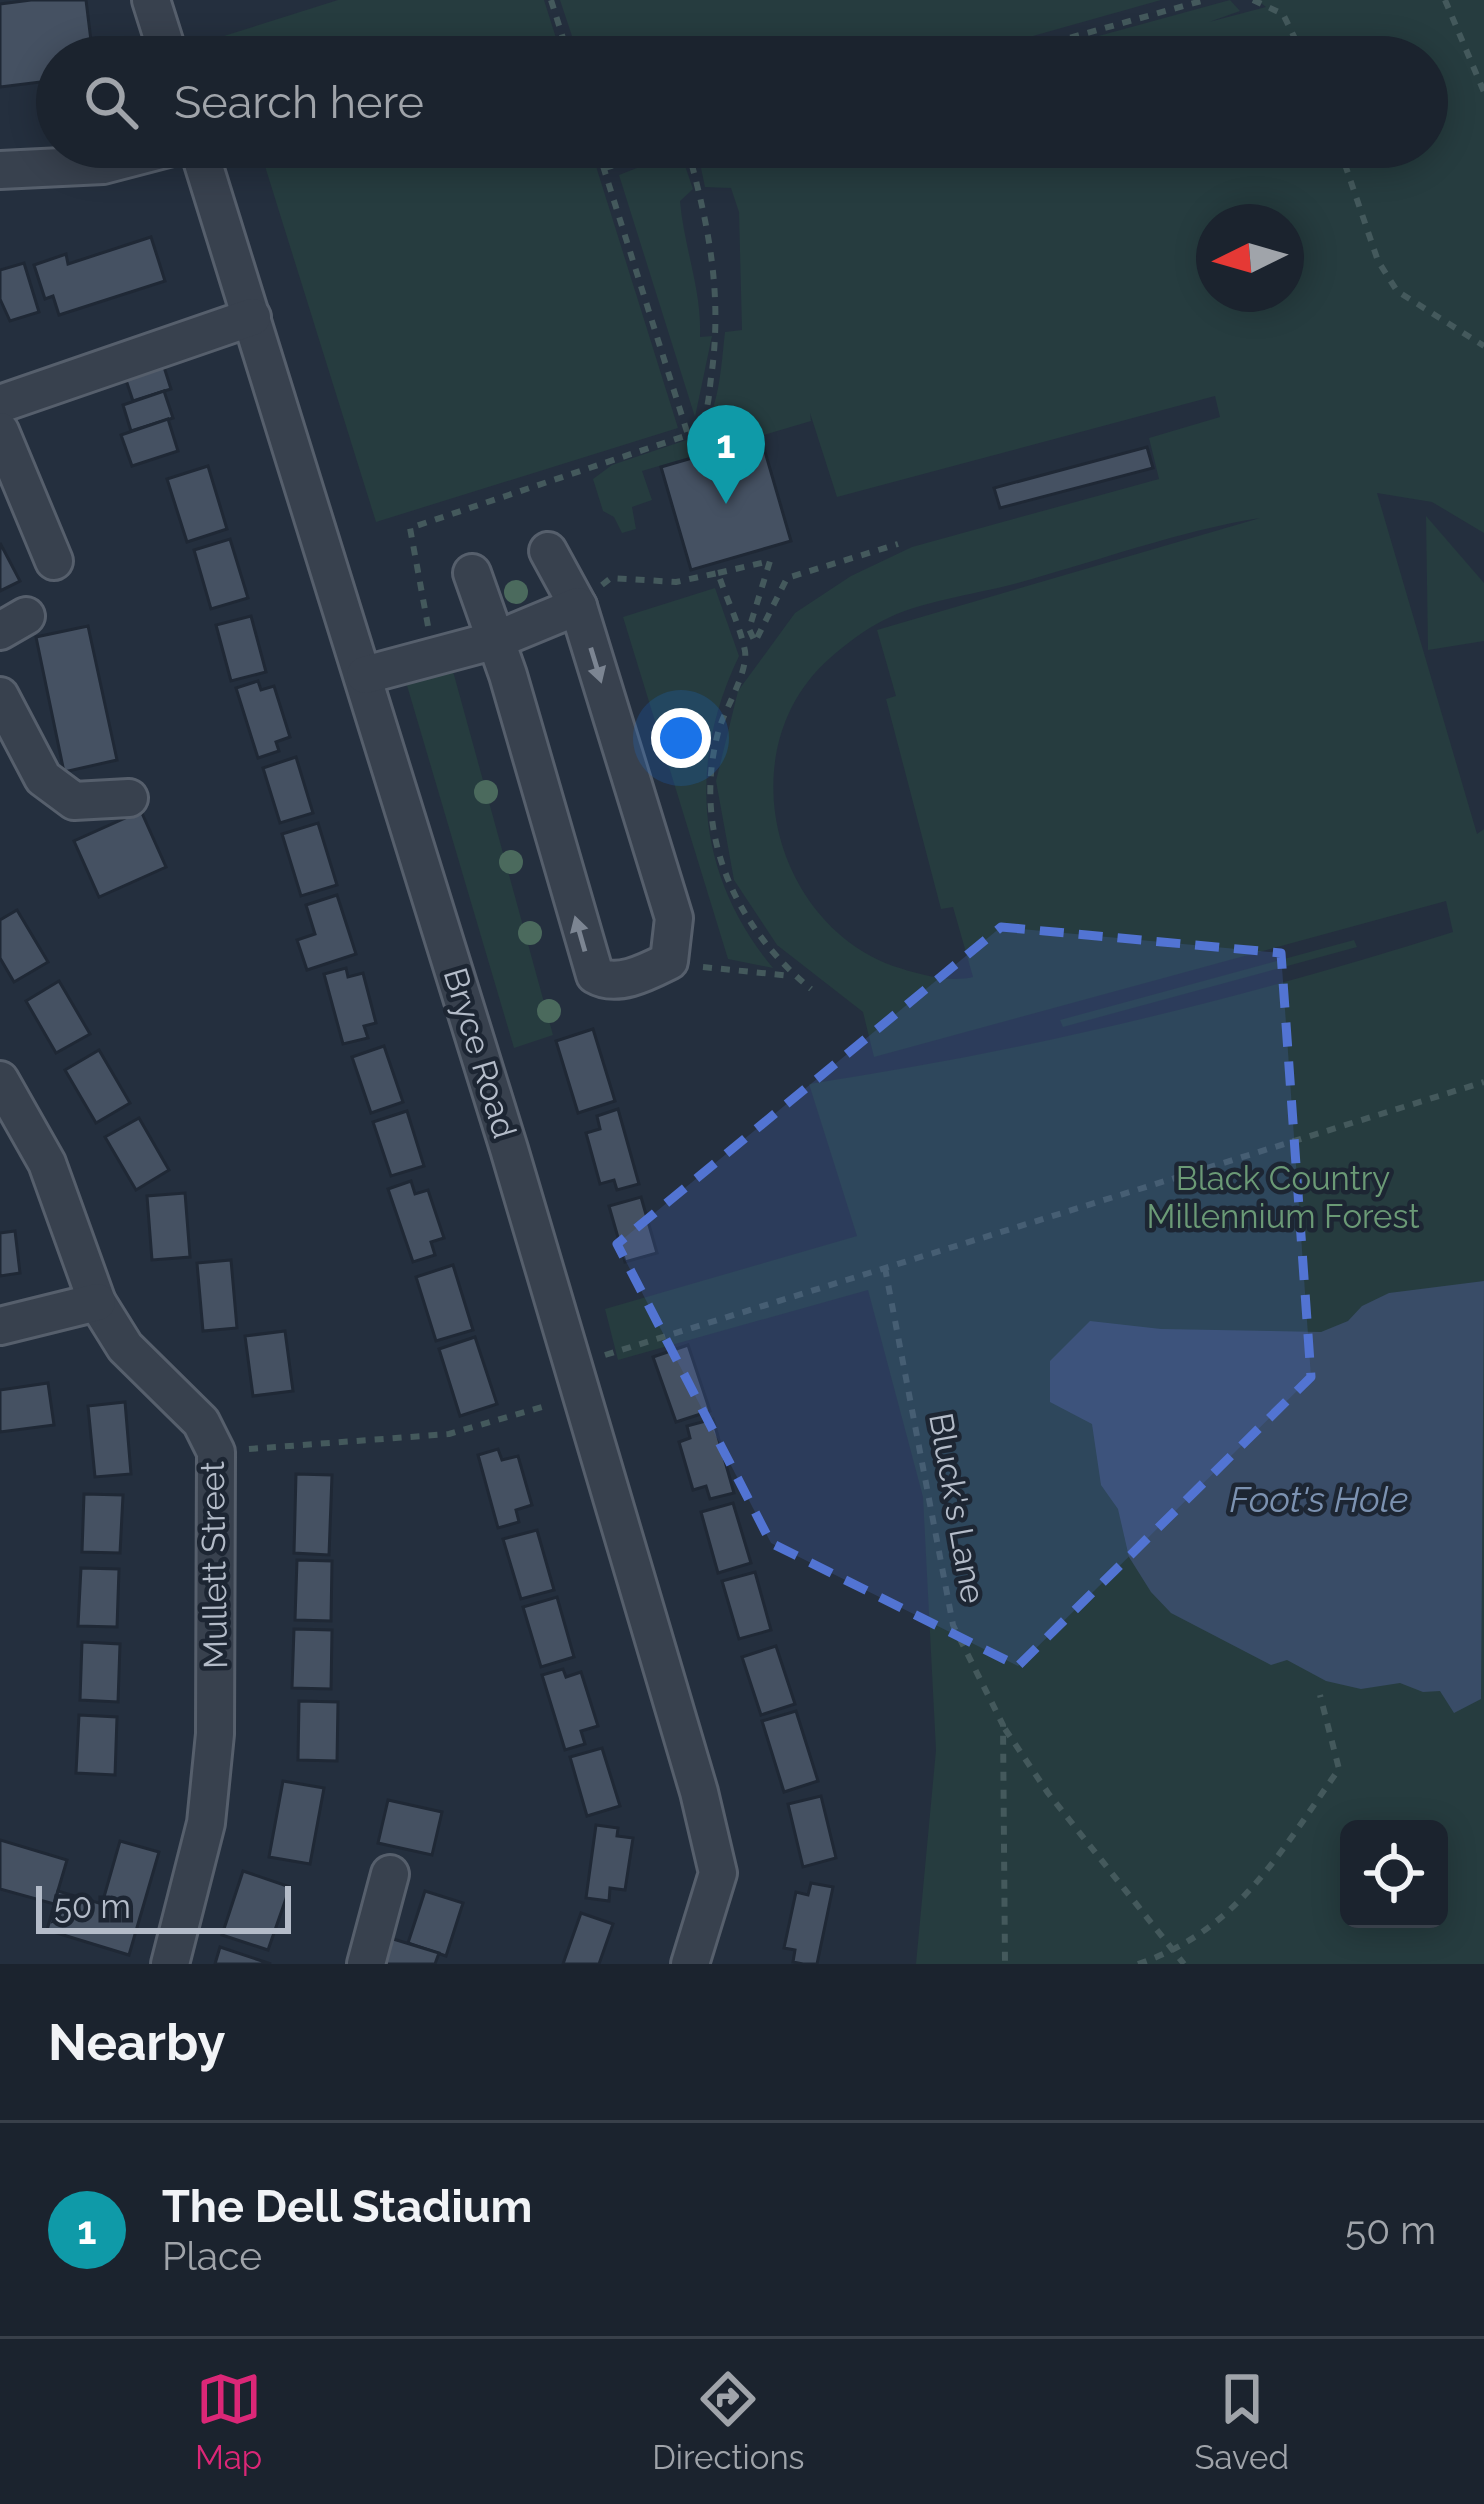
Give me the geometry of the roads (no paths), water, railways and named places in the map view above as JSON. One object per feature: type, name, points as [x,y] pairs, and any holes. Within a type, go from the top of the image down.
[{"type":"street","points":[[151,0],[163,36]]},
{"type":"street","points":[[0,170],[41,168]]},
{"type":"street","name":"Bryce Road","points":[[206,168],[365,675],[700,1792],[718,1873],[690,1964]]},
{"type":"street","points":[[0,404],[253,317]]},
{"type":"street","points":[[0,431],[54,561]]},
{"type":"street","points":[[472,573],[496,640],[589,963],[605,981],[643,974],[669,962],[674,918],[578,606],[548,550]]},
{"type":"street","points":[[365,675],[496,640],[578,606]]},
{"type":"street","points":[[0,696],[43,778],[74,801],[129,798]]},
{"type":"street","name":"Mullett Street","points":[[0,1080],[47,1162],[97,1302],[125,1347],[201,1422],[216,1452],[215,1734],[206,1823],[170,1964]]},
{"type":"street","points":[[0,1326],[97,1302]]},
{"type":"street","points":[[366,1964],[390,1874]]},
{"type":"water","name":"Foot's Hole","points":[[1484,1281],[1481,1699],[1454,1713],[1440,1691],[1423,1692],[1400,1683],[1361,1689],[1326,1681],[1287,1660],[1271,1665],[1171,1613],[1129,1557],[1118,1509],[1101,1485],[1092,1424],[1050,1402],[1050,1361],[1090,1321],[1161,1329],[1321,1332],[1348,1321],[1362,1306],[1389,1293]]},
{"type":"place","name":"The Dell Stadium","points":[[726,504]]},
{"type":"park label","name":"Black Country Millennium Forest","points":[[1283,1197]]}]
